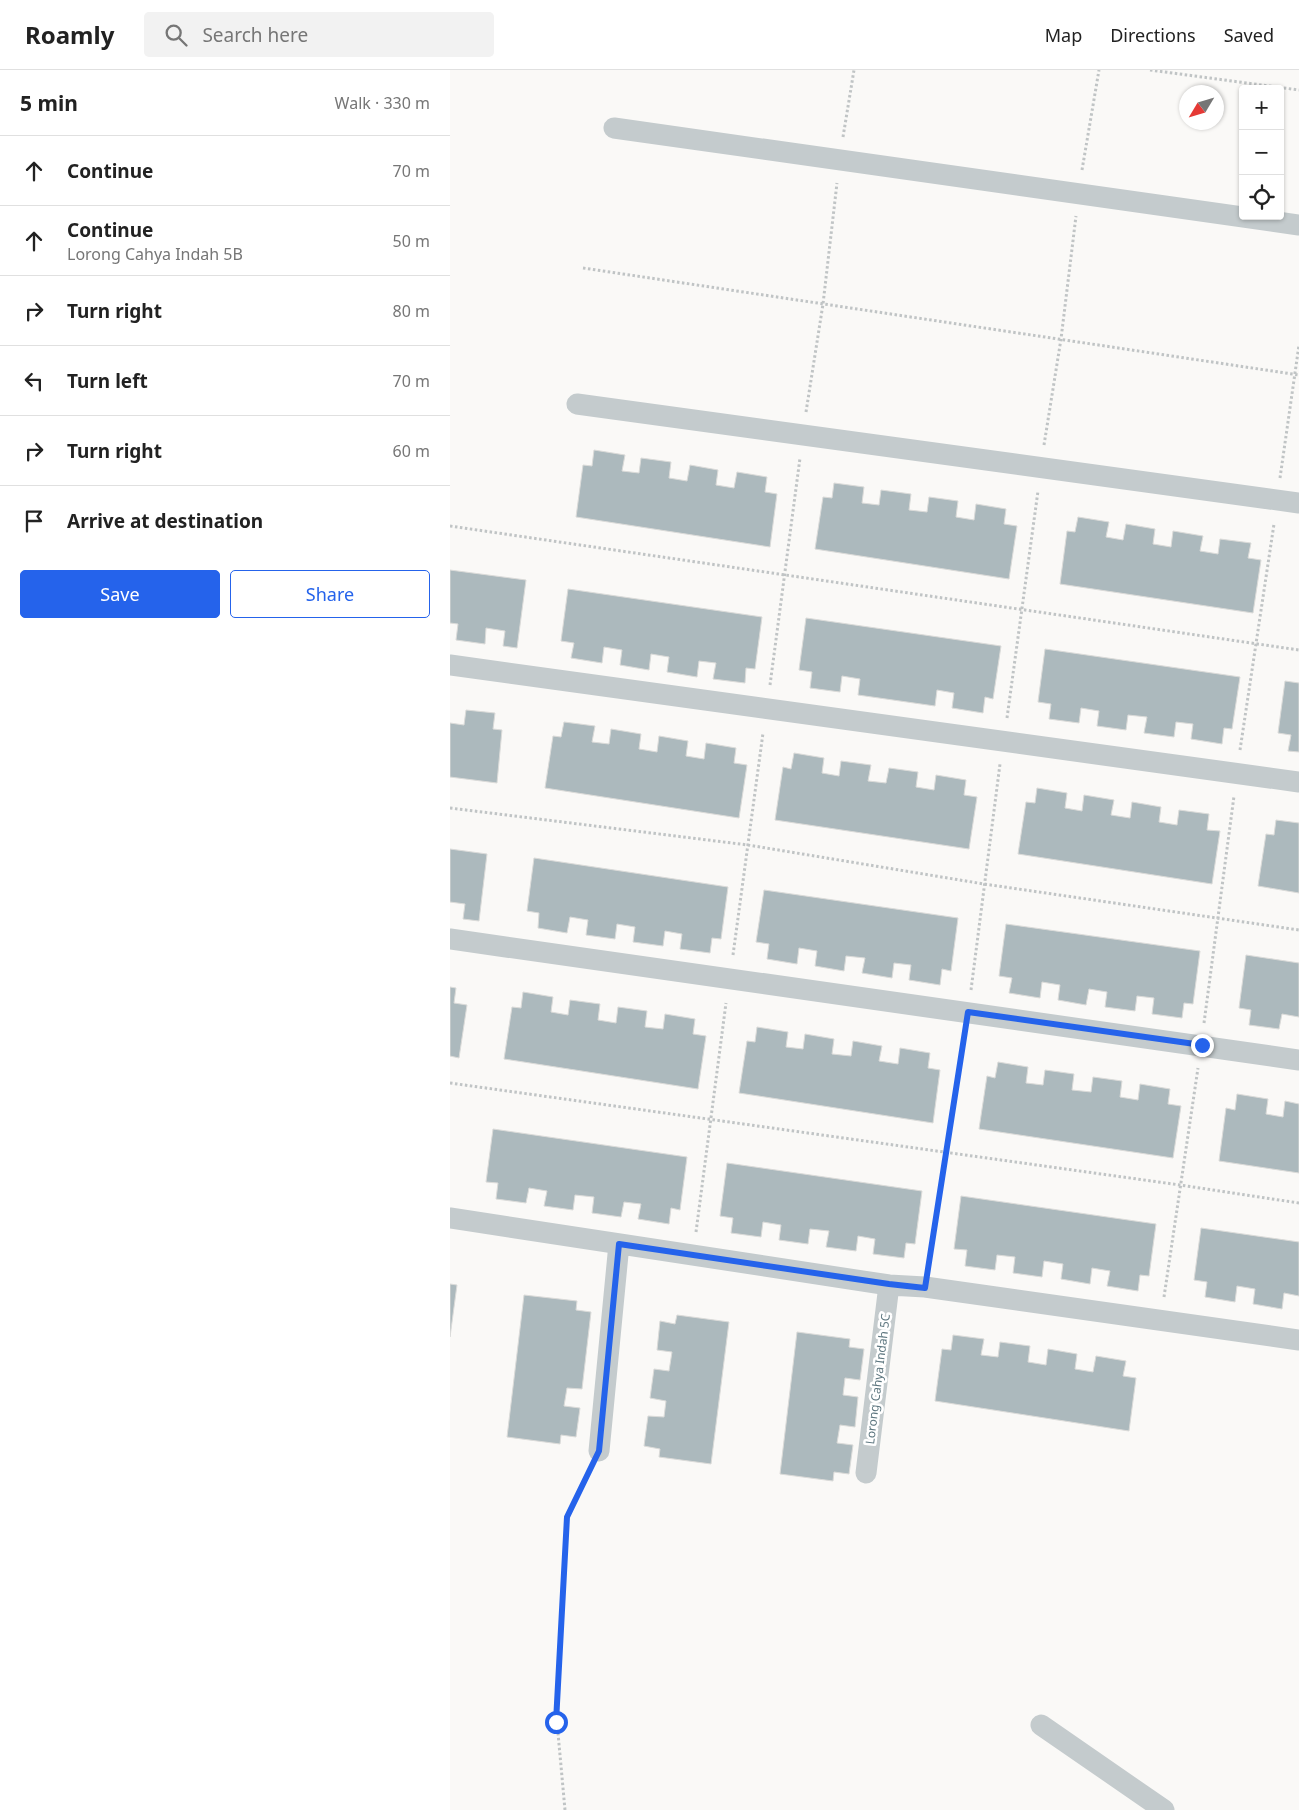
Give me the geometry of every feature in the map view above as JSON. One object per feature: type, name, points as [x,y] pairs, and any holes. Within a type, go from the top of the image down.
[{"type":"street","points":[[614,128],[1299,225]]},
{"type":"street","points":[[577,404],[1299,503]]},
{"type":"street","points":[[450,665],[1299,782]]},
{"type":"street","points":[[450,939],[1299,1060]]},
{"type":"street","points":[[450,1218],[889,1284],[1299,1340]]},
{"type":"street","points":[[599,1451],[619,1244]]},
{"type":"street","name":"Lorong Cahya Indah 5C","points":[[866,1473],[889,1284]]},
{"type":"street","points":[[1041,1725],[1164,1810]]},
{"type":"path","points":[[693,1255],[729,978],[786,575],[803,434],[823,304],[840,160],[854,70]]},
{"type":"path","points":[[925,1288],[968,1012],[1041,467],[1061,340],[1078,194],[1099,70]]},
{"type":"path","points":[[1150,70],[1299,90]]},
{"type":"path","points":[[583,268],[1297,375]]},
{"type":"path","points":[[1236,774],[1297,375],[1299,345]]},
{"type":"path","points":[[450,526],[1299,650]]},
{"type":"path","points":[[450,808],[748,845],[984,884],[1299,930]]},
{"type":"path","points":[[450,1083],[1299,1202]]},
{"type":"path","points":[[565,1810],[556,1722],[567,1517],[599,1451]]},
{"type":"building","points":[[594,450],[625,455],[622,471],[639,473],[641,458],[671,462],[669,478],[687,481],[690,465],[718,470],[716,485],[734,488],[737,472],[767,477],[765,492],[777,494],[770,547],[576,517],[583,465],[592,466]]},
{"type":"building","points":[[834,483],[864,487],[862,503],[879,505],[881,490],[911,494],[909,510],[927,512],[929,497],[958,501],[956,517],[974,520],[976,504],[1006,509],[1004,524],[1017,526],[1009,579],[815,549],[823,497],[832,498]]},
{"type":"building","points":[[1078,517],[1109,522],[1106,537],[1123,540],[1126,524],[1155,529],[1153,544],[1171,547],[1173,531],[1203,536],[1200,551],[1218,554],[1220,539],[1251,543],[1248,558],[1261,560],[1253,613],[1060,584],[1067,531],[1075,532]]},
{"type":"building","points":[[450,570],[526,580],[517,648],[503,646],[505,631],[486,628],[485,644],[456,640],[458,624],[450,623]]},
{"type":"building","points":[[568,589],[762,617],[755,669],[746,668],[745,683],[713,679],[716,663],[699,661],[697,677],[667,672],[669,657],[651,654],[649,670],[620,665],[622,650],[604,647],[602,663],[571,658],[574,643],[561,641]]},
{"type":"building","points":[[806,618],[1001,646],[993,699],[985,697],[983,713],[952,708],[954,693],[937,690],[935,706],[858,695],[860,679],[842,676],[840,692],[810,688],[812,672],[799,670]]},
{"type":"building","points":[[1045,649],[1240,677],[1232,729],[1224,728],[1222,744],[1191,739],[1193,724],[1176,722],[1174,737],[1144,733],[1147,717],[1128,715],[1126,730],[1097,726],[1099,711],[1081,708],[1079,723],[1049,719],[1051,704],[1038,702]]},
{"type":"building","points":[[1285,681],[1299,683],[1299,752],[1288,751],[1291,735],[1278,733]]},
{"type":"building","points":[[466,710],[495,713],[493,729],[502,730],[497,783],[450,777],[450,723],[464,725]]},
{"type":"building","points":[[564,722],[595,726],[592,742],[609,744],[611,729],[641,734],[639,749],[657,752],[659,736],[688,741],[686,756],[704,759],[706,743],[736,748],[734,763],[747,765],[739,818],[545,788],[553,736],[561,737]]},
{"type":"building","points":[[794,753],[824,758],[822,773],[839,776],[841,761],[871,765],[868,781],[886,783],[889,768],[918,772],[916,787],[934,790],[936,775],[966,780],[964,795],[977,797],[969,849],[775,820],[783,767],[791,769]]},
{"type":"building","points":[[1037,788],[1067,793],[1065,808],[1082,811],[1084,795],[1114,800],[1111,815],[1130,818],[1132,802],[1161,807],[1159,822],[1177,825],[1179,810],[1209,814],[1207,830],[1220,831],[1212,884],[1018,854],[1026,802],[1035,803]]},
{"type":"building","points":[[1276,820],[1299,823],[1299,893],[1258,886],[1266,834],[1274,835]]},
{"type":"building","points":[[450,849],[487,854],[479,921],[463,919],[465,904],[450,902]]},
{"type":"building","points":[[534,858],[728,887],[721,939],[712,938],[710,953],[680,949],[682,934],[665,931],[663,946],[633,942],[635,927],[617,924],[615,939],[586,935],[588,920],[570,917],[567,933],[538,928],[539,913],[527,911]]},
{"type":"building","points":[[764,890],[958,918],[951,971],[942,969],[940,985],[909,980],[911,965],[894,963],[892,978],[862,973],[865,958],[846,956],[844,971],[815,966],[817,951],[799,948],[797,964],[767,959],[769,944],[756,942]]},
{"type":"building","points":[[1006,924],[1200,951],[1193,1004],[1184,1003],[1182,1018],[1152,1014],[1154,998],[1137,996],[1135,1011],[1105,1007],[1107,992],[1089,989],[1086,1005],[1058,1000],[1060,985],[1042,982],[1040,998],[1009,993],[1012,978],[999,976]]},
{"type":"building","points":[[1246,955],[1299,963],[1299,1017],[1282,1014],[1279,1029],[1249,1025],[1251,1010],[1239,1008]]},
{"type":"building","points":[[450,987],[456,988],[454,1003],[467,1005],[459,1058],[450,1056]]},
{"type":"building","points":[[523,992],[553,997],[551,1012],[568,1015],[570,1000],[600,1004],[598,1020],[616,1023],[618,1007],[647,1011],[645,1027],[663,1029],[665,1014],[695,1019],[693,1034],[706,1036],[698,1089],[504,1059],[512,1007],[521,1008]]},
{"type":"building","points":[[757,1027],[788,1032],[786,1047],[803,1049],[805,1034],[834,1039],[832,1054],[851,1056],[853,1041],[882,1046],[879,1061],[898,1064],[900,1048],[930,1053],[928,1068],[940,1070],[933,1123],[739,1093],[747,1041],[755,1042]]},
{"type":"building","points":[[998,1062],[1028,1067],[1026,1083],[1043,1085],[1045,1070],[1074,1074],[1072,1090],[1091,1092],[1093,1077],[1122,1081],[1120,1097],[1138,1100],[1140,1084],[1170,1089],[1168,1104],[1181,1106],[1173,1158],[979,1129],[987,1076],[995,1078]]},
{"type":"building","points":[[1237,1094],[1268,1099],[1266,1114],[1283,1117],[1285,1101],[1299,1104],[1299,1173],[1219,1161],[1226,1108],[1235,1110]]},
{"type":"building","points":[[493,1129],[687,1157],[680,1210],[671,1208],[669,1224],[638,1219],[641,1204],[624,1202],[621,1217],[592,1213],[594,1197],[575,1195],[573,1210],[544,1206],[547,1191],[529,1188],[526,1203],[496,1199],[498,1183],[486,1182]]},
{"type":"building","points":[[727,1163],[922,1191],[915,1244],[906,1243],[904,1258],[873,1254],[875,1239],[858,1236],[856,1251],[826,1247],[829,1231],[810,1229],[808,1244],[779,1240],[781,1225],[763,1222],[761,1237],[731,1233],[733,1218],[720,1216]]},
{"type":"building","points":[[961,1196],[1156,1224],[1149,1276],[1140,1275],[1138,1291],[1107,1286],[1110,1271],[1092,1268],[1090,1284],[1061,1279],[1063,1264],[1044,1261],[1042,1277],[1013,1273],[1015,1257],[997,1255],[995,1270],[965,1266],[967,1250],[954,1249]]},
{"type":"building","points":[[1201,1228],[1299,1242],[1299,1296],[1284,1293],[1282,1309],[1253,1304],[1255,1289],[1237,1286],[1235,1302],[1205,1297],[1207,1282],[1194,1280]]},
{"type":"building","points":[[450,1284],[457,1285],[450,1337]]},
{"type":"building","points":[[524,1295],[577,1301],[576,1310],[591,1312],[582,1389],[567,1388],[564,1406],[580,1408],[576,1437],[561,1435],[560,1444],[507,1437]]},
{"type":"building","points":[[677,1315],[729,1322],[711,1464],[659,1457],[660,1449],[644,1446],[648,1416],[664,1417],[666,1401],[650,1398],[654,1369],[669,1371],[672,1352],[657,1350],[660,1321],[675,1324]]},
{"type":"building","points":[[797,1332],[850,1339],[849,1347],[864,1349],[860,1380],[845,1378],[843,1395],[858,1397],[855,1427],[840,1425],[837,1443],[853,1445],[849,1474],[834,1472],[833,1481],[780,1474]]},
{"type":"building","points":[[953,1335],[984,1339],[981,1355],[998,1357],[1000,1342],[1030,1346],[1028,1362],[1046,1365],[1048,1349],[1077,1354],[1075,1369],[1093,1372],[1096,1356],[1126,1361],[1123,1376],[1136,1378],[1129,1431],[935,1401],[942,1349],[951,1350]]},
{"type":"route","points":[[556,1722],[567,1517],[599,1451],[619,1244],[925,1288],[968,1012],[1202,1045]]}]
